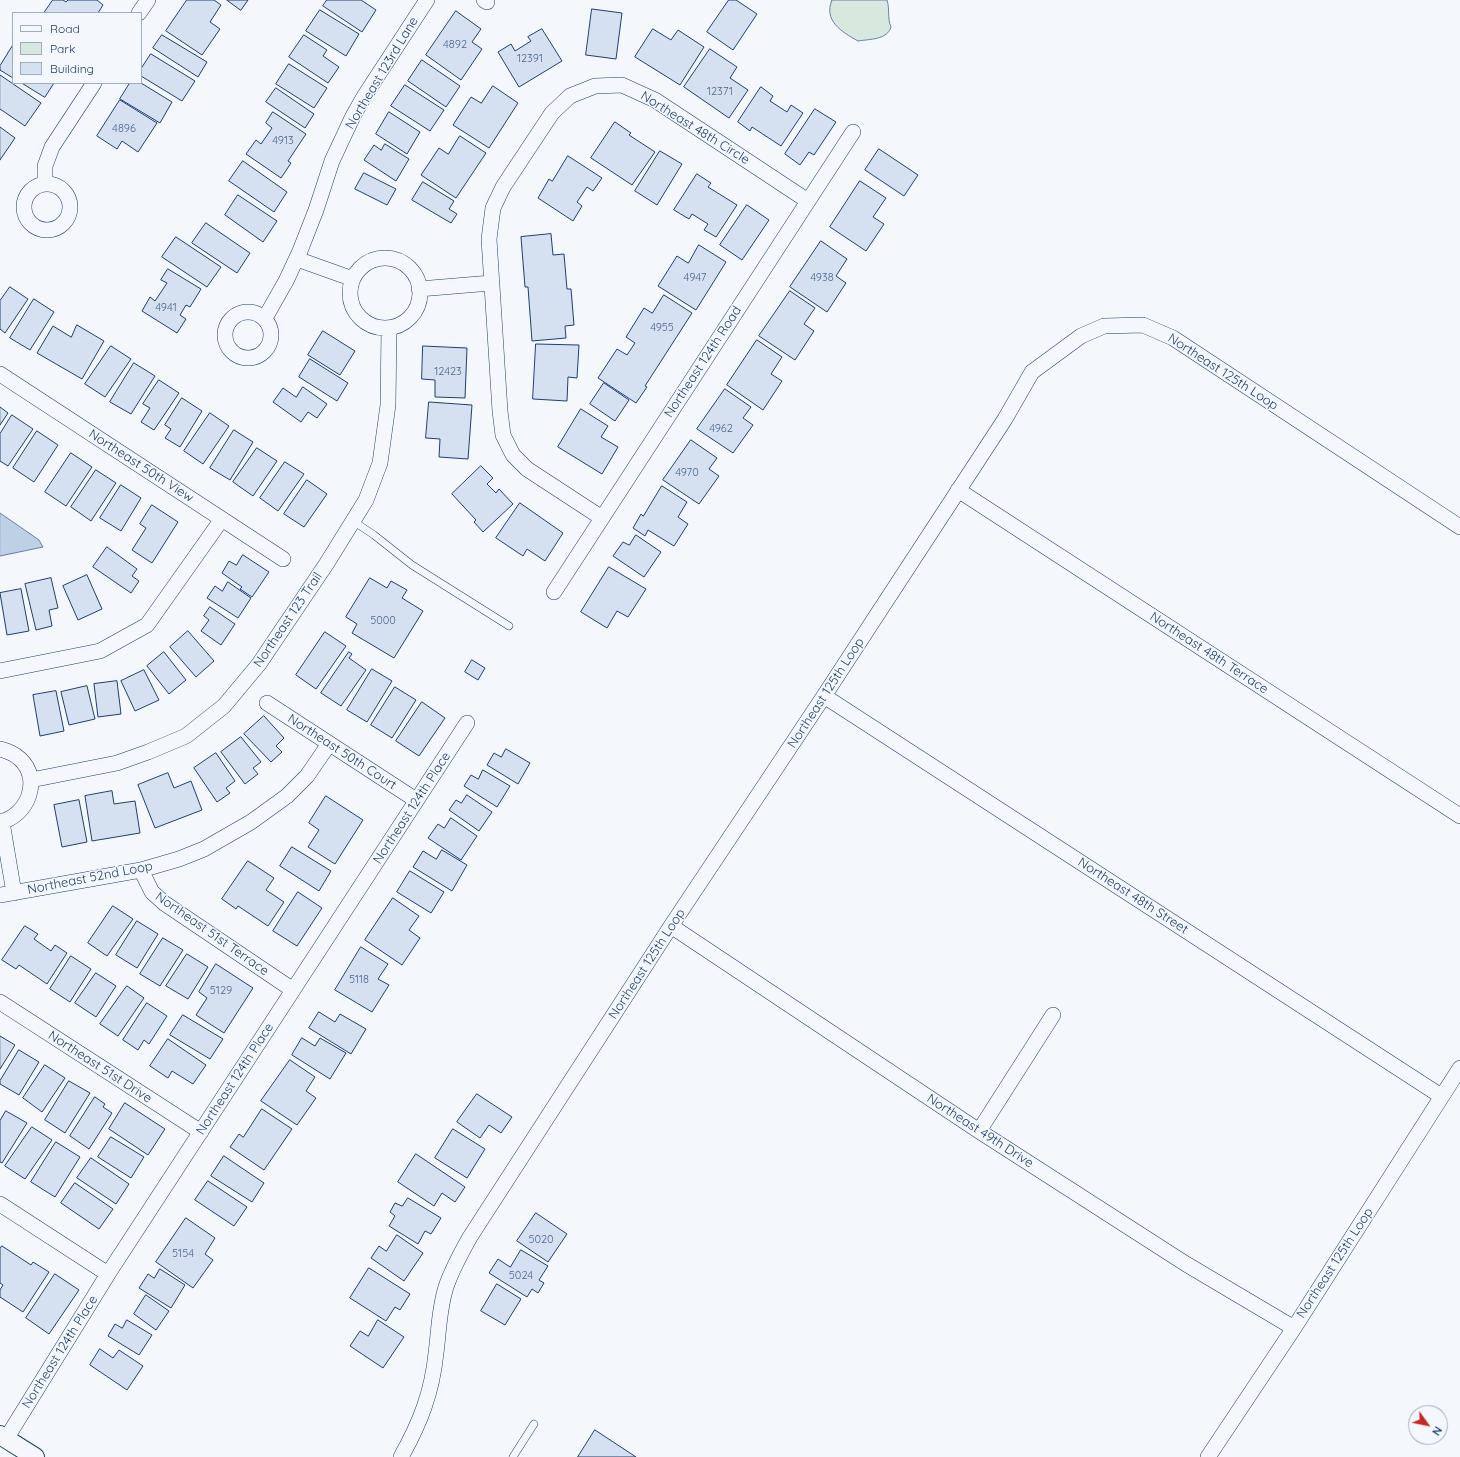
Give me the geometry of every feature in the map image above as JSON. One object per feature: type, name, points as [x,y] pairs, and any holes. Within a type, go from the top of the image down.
[{"type":"street","points":[[140,12],[148,0]]},
{"type":"street","name":"Northeast 123rd Lane","points":[[265,318],[297,259],[316,210],[332,161],[353,116],[427,0]]},
{"type":"street","points":[[45,184],[45,166],[52,147],[93,84]]},
{"type":"street","name":"Northeast 48th Circle","points":[[602,518],[527,469],[513,455],[503,435],[500,411],[489,239],[492,208],[503,187],[552,113],[570,96],[595,86],[622,85],[655,100],[808,201]]},
{"type":"street","name":"Northeast 124th Road","points":[[554,592],[853,132]]},
{"type":"street","points":[[297,259],[353,279]]},
{"type":"street","points":[[375,259],[395,259],[404,264],[412,270],[420,289],[419,300],[409,319],[399,325],[389,328],[379,328],[360,318],[354,310],[350,300],[350,289],[358,270],[375,259]]},
{"type":"street","points":[[420,289],[491,283]]},
{"type":"street","name":"Northeast 125th Loop","points":[[401,1457],[424,1412],[436,1354],[438,1318],[446,1287],[470,1237],[1005,419],[1032,372],[1081,336],[1104,326],[1143,325],[1173,338],[1460,527]]},
{"type":"street","name":"Northeast 123 Trail","points":[[31,780],[117,763],[186,736],[224,706],[259,664],[327,563],[366,500],[380,463],[388,405],[389,328]]},
{"type":"street","name":"Northeast 50th View","points":[[0,374],[283,559]]},
{"type":"street","name":"Northeast 48th Terrace","points":[[958,490],[1460,816]]},
{"type":"street","points":[[0,671],[100,651],[147,625],[222,519]]},
{"type":"street","name":"Northeast 48th Street","points":[[824,696],[1441,1096]]},
{"type":"street","name":"Northeast 50th Court","points":[[267,703],[416,800]]},
{"type":"street","name":"Northeast 124th Place","points":[[3,1437],[467,723]]},
{"type":"street","name":"Northeast 52nd Loop","points":[[7,894],[141,870],[179,859],[204,849],[251,822],[287,796],[308,776],[330,744]]},
{"type":"street","points":[[0,749],[10,752],[20,759],[27,769],[31,780],[31,791],[27,802],[21,811],[12,818],[1,822],[7,894]]},
{"type":"street","name":"Northeast 51st Terrace","points":[[141,870],[152,892],[164,903],[293,990]]},
{"type":"street","name":"Northeast 49th Drive","points":[[672,926],[978,1131],[1186,1264],[1294,1328]]},
{"type":"street","name":"Northeast 51st Drive","points":[[0,1002],[200,1132]]},
{"type":"street","points":[[978,1131],[1053,1015]]},
{"type":"street","name":"Northeast 125th Loop","points":[[1208,1457],[1294,1328],[1460,1068]]},
{"type":"street","points":[[0,1204],[108,1274]]},
{"type":"street","points":[[3,1437],[35,1457]]},
{"type":"lane","points":[[353,521],[374,535],[412,565],[509,626]]},
{"type":"lane","points":[[513,1457],[534,1424]]},
{"type":"green space","points":[[832,0],[887,0],[891,27],[889,31],[882,37],[858,41],[840,30],[832,20],[830,7]]},
{"type":"water","points":[[0,513],[39,540],[43,547],[0,556]]},
{"type":"building","points":[[53,0],[63,0],[66,2],[68,0],[97,0],[103,5],[99,12],[45,12]]},
{"type":"building","points":[[187,0],[214,0],[221,5],[210,22],[220,29],[202,55],[166,31]]},
{"type":"building","points":[[227,0],[248,0],[241,10]]},
{"type":"building","points":[[327,0],[361,0],[376,10],[362,32],[323,6]]},
{"type":"building","points":[[729,0],[736,0],[757,14],[733,50],[707,32]]},
{"type":"building","points":[[592,9],[622,13],[616,59],[586,55]]},
{"type":"building","points":[[320,10],[359,34],[346,56],[306,31]]},
{"type":"building","points":[[456,11],[481,29],[472,42],[482,49],[461,80],[426,55]]},
{"type":"building","points":[[542,29],[562,61],[519,87],[498,52],[511,44],[515,51],[531,41],[528,37]]},
{"type":"building","points":[[653,29],[671,40],[678,30],[704,47],[680,85],[635,57]]},
{"type":"building","points":[[162,35],[207,62],[198,77],[153,48]]},
{"type":"building","points":[[304,35],[327,50],[323,56],[339,67],[328,83],[289,57]]},
{"type":"building","points":[[12,47],[12,77],[0,70],[0,66]]},
{"type":"building","points":[[710,49],[737,67],[730,78],[748,90],[729,118],[684,87]]},
{"type":"building","points":[[151,54],[195,81],[182,101],[142,77],[142,68]]},
{"type":"building","points":[[422,60],[460,86],[446,107],[408,81]]},
{"type":"building","points":[[289,64],[327,88],[314,108],[276,84]]},
{"type":"building","points":[[0,75],[41,103],[25,126],[0,109]]},
{"type":"building","points":[[24,84],[53,84],[45,97]]},
{"type":"building","points":[[129,84],[142,84],[172,102],[160,123],[120,99]]},
{"type":"building","points":[[405,85],[444,110],[430,131],[391,106]]},
{"type":"building","points":[[493,86],[518,103],[489,148],[453,125],[471,97],[481,103]]},
{"type":"building","points":[[761,87],[773,96],[770,101],[787,112],[791,105],[803,113],[781,146],[752,127],[750,131],[738,122]]},
{"type":"building","points":[[276,88],[314,114],[305,128],[266,102]]},
{"type":"building","points":[[120,100],[157,123],[138,152],[122,141],[117,149],[97,136]]},
{"type":"building","points":[[815,109],[836,122],[814,155],[809,152],[800,165],[785,154]]},
{"type":"building","points":[[273,112],[306,134],[288,161],[291,163],[281,178],[246,154],[256,140],[261,144],[272,128],[266,123]]},
{"type":"building","points":[[389,112],[420,132],[407,154],[376,134]]},
{"type":"building","points":[[615,122],[631,133],[629,135],[655,152],[632,185],[591,158]]},
{"type":"building","points":[[0,127],[15,138],[0,160]]},
{"type":"building","points":[[460,136],[486,153],[456,198],[421,175],[439,148],[448,154]]},
{"type":"building","points":[[385,144],[409,159],[396,181],[364,160],[374,145],[381,150]]},
{"type":"building","points":[[879,149],[918,175],[904,196],[865,170]]},
{"type":"building","points":[[660,151],[682,164],[657,205],[635,191]]},
{"type":"building","points":[[568,156],[602,178],[593,191],[587,187],[577,202],[582,206],[573,221],[538,198],[549,179],[552,181]]},
{"type":"building","points":[[243,161],[287,192],[274,212],[229,181]]},
{"type":"building","points":[[364,173],[396,189],[387,205],[355,189]]},
{"type":"building","points":[[697,174],[711,183],[708,187],[737,205],[716,237],[704,230],[708,224],[692,214],[689,219],[674,210]]},
{"type":"building","points":[[860,181],[886,198],[873,217],[884,224],[866,251],[830,227]]},
{"type":"building","points":[[423,182],[454,201],[449,209],[457,214],[451,223],[412,200]]},
{"type":"building","points":[[238,195],[277,221],[263,242],[225,215]]},
{"type":"building","points":[[747,205],[769,220],[742,260],[720,245]]},
{"type":"building","points":[[206,223],[250,253],[237,273],[192,243]]},
{"type":"building","points":[[551,234],[553,255],[564,254],[567,289],[571,289],[574,325],[565,326],[566,338],[532,341],[528,287],[525,287],[521,237]]},
{"type":"building","points":[[176,237],[221,267],[207,287],[162,257]]},
{"type":"building","points":[[821,241],[847,259],[836,276],[846,283],[827,312],[790,287]]},
{"type":"building","points":[[699,245],[726,262],[696,310],[658,286],[677,256],[688,263]]},
{"type":"building","points":[[168,269],[201,289],[190,307],[186,305],[180,315],[186,319],[177,333],[142,311],[150,297],[155,301],[167,283],[161,280]]},
{"type":"building","points":[[10,287],[28,299],[5,333],[0,329],[0,301]]},
{"type":"building","points":[[790,291],[815,308],[804,324],[814,331],[795,360],[759,336]]},
{"type":"building","points":[[664,295],[692,313],[645,386],[647,387],[636,403],[598,378],[617,349],[627,355],[635,343],[626,337],[644,308],[652,313]]},
{"type":"building","points":[[34,299],[54,312],[30,350],[10,338]]},
{"type":"building","points":[[77,325],[104,341],[82,379],[37,353],[53,326],[71,337]]},
{"type":"building","points":[[323,331],[355,351],[340,375],[308,355]]},
{"type":"building","points":[[757,340],[782,357],[771,374],[782,381],[763,410],[727,385]]},
{"type":"building","points":[[536,344],[579,345],[577,378],[568,377],[567,401],[533,399]]},
{"type":"building","points":[[111,346],[131,359],[105,397],[85,384]]},
{"type":"building","points":[[423,346],[467,348],[465,398],[435,397],[435,380],[422,379]]},
{"type":"building","points":[[310,359],[348,383],[337,401],[299,377]]},
{"type":"building","points":[[134,363],[155,376],[131,414],[110,402]]},
{"type":"building","points":[[159,380],[179,393],[154,430],[141,422],[150,408],[143,404]]},
{"type":"building","points":[[604,383],[629,400],[615,421],[590,404]]},
{"type":"building","points":[[303,387],[327,404],[317,418],[308,412],[301,422],[273,402],[283,388],[296,397]]},
{"type":"building","points":[[725,389],[751,407],[743,418],[753,425],[733,453],[697,429]]},
{"type":"building","points":[[182,398],[202,411],[180,447],[165,438],[171,429],[165,425]]},
{"type":"building","points":[[429,402],[472,405],[468,459],[439,457],[440,439],[426,438]]},
{"type":"building","points":[[0,407],[8,413],[0,425]]},
{"type":"building","points":[[581,409],[608,426],[601,437],[618,447],[602,474],[558,447]]},
{"type":"building","points":[[210,413],[229,426],[203,464],[184,451]]},
{"type":"building","points":[[12,415],[33,429],[8,466],[0,461],[0,434]]},
{"type":"building","points":[[234,430],[253,442],[230,480],[210,468]]},
{"type":"building","points":[[37,431],[58,445],[34,482],[13,468]]},
{"type":"building","points":[[691,440],[717,458],[709,469],[719,476],[699,504],[663,480]]},
{"type":"building","points":[[257,448],[277,461],[253,496],[233,482]]},
{"type":"building","points":[[71,453],[92,467],[66,506],[45,492]]},
{"type":"building","points":[[285,462],[304,474],[278,511],[260,498]]},
{"type":"building","points":[[481,466],[493,478],[487,484],[496,493],[499,489],[513,504],[483,532],[474,522],[476,520],[452,494]]},
{"type":"building","points":[[96,470],[116,483],[91,521],[71,507]]},
{"type":"building","points":[[307,480],[327,494],[304,527],[284,514]]},
{"type":"building","points":[[121,485],[141,498],[121,531],[100,518]]},
{"type":"building","points":[[662,486],[687,502],[678,517],[688,524],[674,546],[648,530],[645,536],[633,528],[641,514],[643,516]]},
{"type":"building","points":[[520,503],[563,533],[545,561],[527,549],[523,556],[496,538]]},
{"type":"building","points":[[152,505],[178,522],[152,563],[132,550],[146,528],[140,524]]},
{"type":"building","points":[[636,535],[661,552],[644,577],[613,556],[623,542],[629,545]]},
{"type":"building","points":[[107,547],[137,569],[132,576],[139,581],[131,593],[93,567]]},
{"type":"building","points":[[243,555],[269,572],[252,597],[240,589],[242,587],[222,573],[229,561],[236,565]]},
{"type":"building","points":[[609,567],[646,589],[628,617],[617,611],[607,628],[581,612]]},
{"type":"building","points":[[87,575],[102,609],[78,620],[63,586]]},
{"type":"building","points":[[51,578],[58,608],[49,610],[52,626],[36,630],[25,584]]},
{"type":"building","points":[[370,578],[387,588],[391,581],[407,590],[402,598],[423,611],[394,658],[352,633],[357,624],[346,617]]},
{"type":"building","points":[[228,582],[251,598],[238,618],[207,598],[215,586],[222,591]]},
{"type":"building","points":[[21,589],[29,631],[7,635],[0,593]]},
{"type":"building","points":[[210,607],[235,624],[221,645],[201,631],[209,620],[204,616]]},
{"type":"building","points":[[188,631],[214,661],[196,677],[170,647]]},
{"type":"building","points":[[325,632],[346,646],[316,689],[296,675]]},
{"type":"building","points":[[164,652],[186,680],[169,694],[147,666]]},
{"type":"building","points":[[349,652],[352,654],[349,658],[366,670],[341,706],[321,693]]},
{"type":"building","points":[[472,660],[485,668],[478,680],[465,672]]},
{"type":"building","points":[[372,669],[392,681],[367,722],[347,710]]},
{"type":"building","points":[[144,670],[159,700],[135,711],[121,681]]},
{"type":"building","points":[[117,681],[121,714],[98,717],[94,684]]},
{"type":"building","points":[[87,686],[95,719],[69,725],[61,692]]},
{"type":"building","points":[[395,687],[416,700],[392,738],[371,725]]},
{"type":"building","points":[[56,691],[64,731],[40,736],[33,695]]},
{"type":"building","points":[[422,702],[445,718],[419,756],[396,741]]},
{"type":"building","points":[[264,716],[284,738],[276,746],[282,752],[271,762],[244,734]]},
{"type":"building","points":[[241,737],[261,762],[253,768],[258,774],[245,784],[221,752]]},
{"type":"building","points":[[506,749],[530,763],[518,784],[487,765],[494,753],[501,757]]},
{"type":"building","points":[[216,753],[235,781],[226,788],[230,793],[217,802],[194,768]]},
{"type":"building","points":[[483,770],[510,786],[497,807],[464,786],[471,775],[478,779]]},
{"type":"building","points":[[168,773],[174,788],[191,781],[202,810],[155,828],[138,785]]},
{"type":"building","points":[[112,791],[114,804],[135,801],[140,833],[92,841],[85,796]]},
{"type":"building","points":[[467,795],[492,812],[479,831],[449,810],[456,800],[461,803]]},
{"type":"building","points":[[326,796],[363,820],[335,864],[308,847],[319,830],[309,823]]},
{"type":"building","points":[[79,800],[87,842],[62,847],[54,805]]},
{"type":"building","points":[[451,818],[477,836],[461,860],[428,838],[438,824],[444,828]]},
{"type":"building","points":[[292,847],[331,871],[319,891],[280,866]]},
{"type":"building","points":[[442,850],[467,865],[452,891],[413,867],[423,851],[436,859]]},
{"type":"building","points":[[248,861],[274,878],[266,890],[284,902],[268,926],[238,906],[236,909],[222,899]]},
{"type":"building","points":[[410,871],[444,892],[431,913],[397,892]]},
{"type":"building","points":[[298,892],[322,908],[297,946],[273,931]]},
{"type":"building","points":[[393,898],[419,916],[409,930],[420,938],[402,965],[365,940]]},
{"type":"building","points":[[113,906],[133,919],[107,956],[88,943]]},
{"type":"building","points":[[137,921],[158,934],[137,968],[116,955]]},
{"type":"building","points":[[25,926],[38,934],[34,939],[51,951],[55,945],[67,953],[47,984],[19,965],[16,969],[2,960]]},
{"type":"building","points":[[163,938],[183,950],[160,986],[140,974]]},
{"type":"building","points":[[361,947],[388,964],[378,979],[389,985],[372,1012],[335,990]]},
{"type":"building","points":[[187,954],[208,967],[188,999],[166,986]]},
{"type":"building","points":[[71,956],[91,969],[70,1002],[50,989]]},
{"type":"building","points":[[216,964],[253,988],[224,1033],[196,1015],[207,998],[199,992]]},
{"type":"building","points":[[96,973],[116,986],[96,1017],[75,1003]]},
{"type":"building","points":[[127,986],[144,998],[118,1036],[100,1024]]},
{"type":"building","points":[[147,1003],[167,1016],[149,1044],[144,1040],[138,1050],[123,1040]]},
{"type":"building","points":[[319,1012],[335,1022],[340,1014],[366,1029],[351,1054],[309,1028]]},
{"type":"building","points":[[183,1015],[223,1039],[210,1059],[170,1035]]},
{"type":"building","points":[[0,1036],[15,1045],[0,1069]]},
{"type":"building","points":[[302,1038],[315,1046],[320,1038],[346,1053],[330,1079],[292,1055]]},
{"type":"building","points":[[168,1039],[206,1065],[193,1084],[172,1071],[168,1078],[150,1066]]},
{"type":"building","points":[[19,1050],[39,1062],[19,1095],[0,1084],[0,1081]]},
{"type":"building","points":[[290,1060],[315,1077],[306,1091],[316,1098],[297,1125],[261,1101]]},
{"type":"building","points":[[45,1065],[65,1078],[42,1112],[23,1098]]},
{"type":"building","points":[[69,1081],[90,1093],[65,1133],[45,1120]]},
{"type":"building","points":[[477,1094],[512,1117],[501,1133],[489,1125],[480,1138],[457,1122]]},
{"type":"building","points":[[95,1097],[105,1104],[103,1107],[112,1113],[89,1149],[70,1136]]},
{"type":"building","points":[[125,1103],[165,1129],[148,1155],[109,1129]]},
{"type":"building","points":[[262,1109],[292,1129],[264,1170],[230,1147],[239,1134],[243,1137]]},
{"type":"building","points":[[6,1111],[27,1123],[2,1163],[0,1162],[0,1121]]},
{"type":"building","points":[[32,1127],[52,1140],[25,1179],[5,1166]]},
{"type":"building","points":[[453,1129],[485,1149],[467,1178],[435,1158]]},
{"type":"building","points":[[111,1137],[144,1157],[131,1178],[98,1157]]},
{"type":"building","points":[[56,1142],[80,1157],[55,1197],[31,1182]]},
{"type":"building","points":[[416,1154],[465,1187],[455,1202],[442,1193],[434,1206],[398,1182]]},
{"type":"building","points":[[224,1156],[264,1183],[252,1202],[211,1176]]},
{"type":"building","points":[[91,1158],[129,1184],[116,1204],[77,1178]]},
{"type":"building","points":[[208,1181],[247,1207],[234,1226],[195,1200]]},
{"type":"building","points":[[75,1183],[113,1209],[99,1229],[61,1203]]},
{"type":"building","points":[[408,1198],[441,1218],[431,1234],[425,1231],[418,1244],[389,1226],[395,1216],[390,1212],[395,1203],[402,1206]]},
{"type":"building","points":[[536,1213],[567,1234],[548,1262],[517,1241]]},
{"type":"building","points":[[186,1218],[215,1238],[205,1254],[213,1260],[193,1288],[156,1262]]},
{"type":"building","points":[[397,1235],[423,1253],[404,1281],[371,1258],[379,1246],[386,1251]]},
{"type":"building","points":[[2,1246],[31,1265],[33,1262],[49,1272],[23,1312],[0,1297],[0,1290],[3,1285],[0,1283],[0,1249]]},
{"type":"building","points":[[521,1250],[548,1266],[539,1280],[544,1283],[538,1293],[532,1289],[527,1297],[489,1273],[498,1259],[510,1267]]},
{"type":"building","points":[[369,1268],[410,1294],[400,1310],[395,1307],[386,1321],[350,1298]]},
{"type":"building","points":[[160,1269],[185,1285],[171,1308],[139,1288],[148,1274],[154,1278]]},
{"type":"building","points":[[55,1274],[79,1290],[49,1334],[26,1318]]},
{"type":"building","points":[[497,1284],[521,1299],[505,1325],[481,1311]]},
{"type":"building","points":[[146,1295],[169,1311],[156,1330],[134,1314]]},
{"type":"building","points":[[127,1320],[152,1335],[139,1355],[108,1336],[115,1324],[122,1328]]},
{"type":"building","points":[[378,1320],[404,1337],[383,1368],[350,1346],[360,1331],[368,1336]]},
{"type":"building","points":[[100,1349],[113,1358],[119,1350],[143,1366],[127,1390],[90,1365]]},
{"type":"building","points":[[595,1430],[636,1457],[578,1457]]}]
